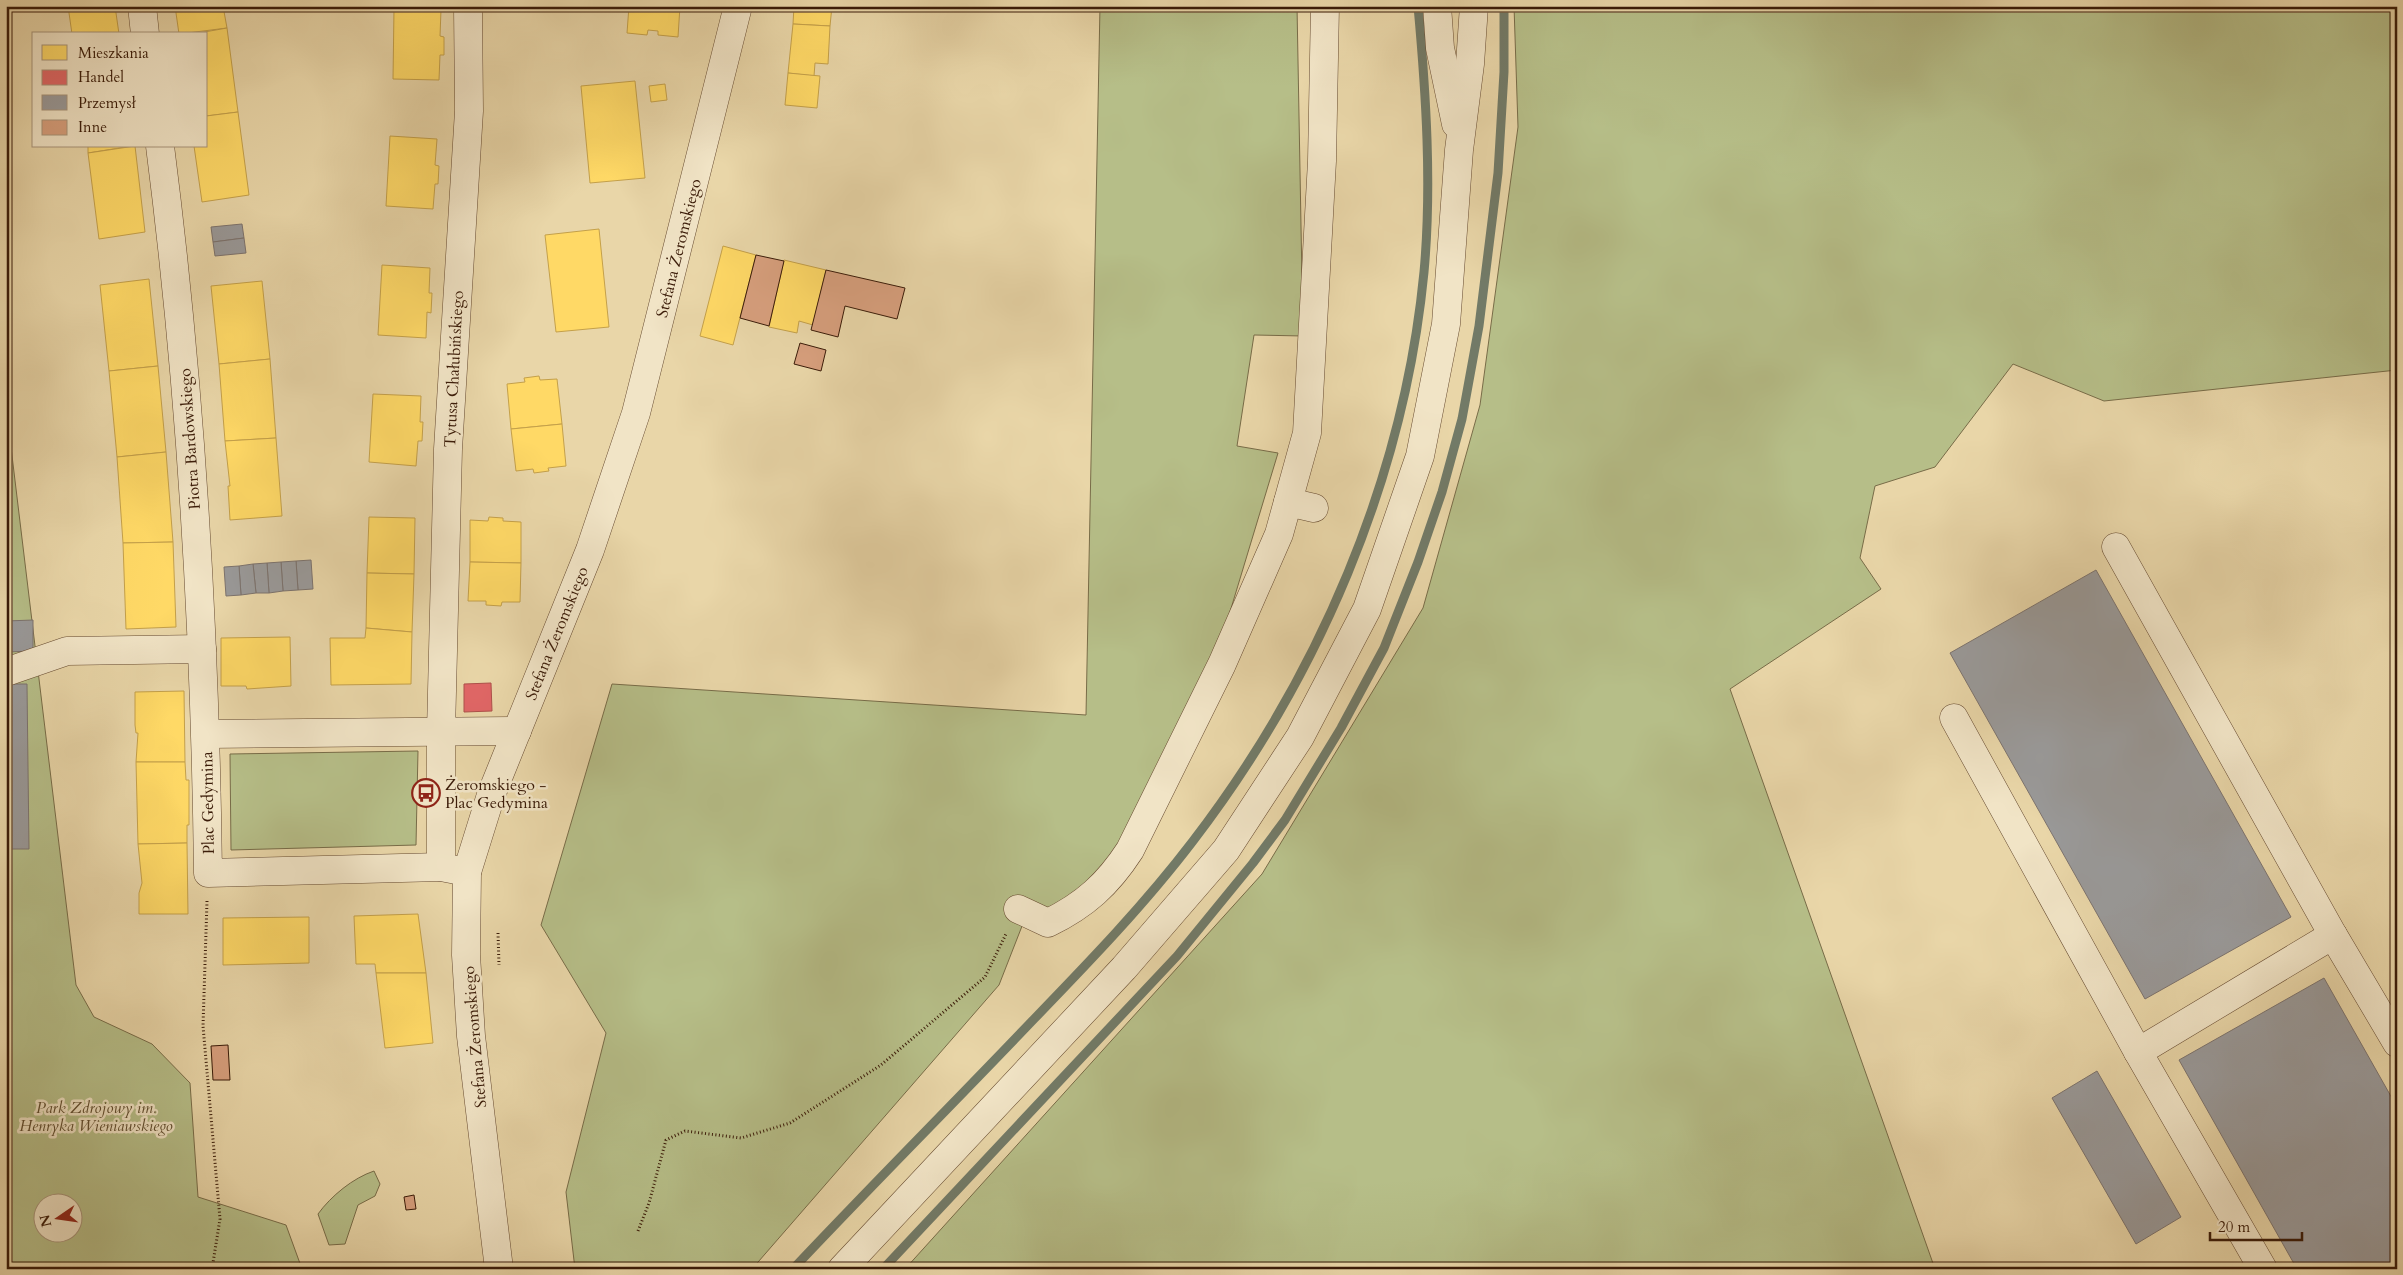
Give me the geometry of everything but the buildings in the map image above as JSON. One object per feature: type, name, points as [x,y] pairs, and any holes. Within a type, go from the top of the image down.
[{"type":"street","points":[[142,6],[145,32]]},
{"type":"street","name":"Tytusa Chałubińskiego","points":[[441,732],[448,449],[469,111],[468,6]]},
{"type":"street","name":"Stefana Żeromskiego","points":[[499,1269],[471,1036],[466,955],[454,870],[491,795],[590,550],[636,413],[738,6]]},
{"type":"street","points":[[1018,909],[1048,923],[1072,912],[1113,876],[1130,850],[1222,664],[1279,534],[1307,433],[1322,161],[1325,6]]},
{"type":"street","points":[[1437,6],[1440,48],[1459,150]]},
{"type":"street","points":[[842,1269],[1124,968],[1226,850],[1300,737],[1367,609],[1420,456],[1446,324],[1459,150],[1470,64],[1474,6]]},
{"type":"street","name":"Piotra Bardowskiego","points":[[160,148],[171,231],[192,462],[206,734]]},
{"type":"street","points":[[1288,502],[1314,508]]},
{"type":"street","points":[[2116,547],[2333,934],[2397,1043]]},
{"type":"street","points":[[6,672],[67,651],[202,649]]},
{"type":"street","points":[[1954,718],[2138,1052],[2263,1269]]},
{"type":"street","name":"Plac Gedymina","points":[[454,870],[208,873],[206,734],[517,731]]},
{"type":"street","points":[[441,732],[454,870]]},
{"type":"street","points":[[2138,1052],[2333,934]]},
{"type":"path","points":[[208,873],[203,1026],[220,1219],[212,1269]]},
{"type":"path","points":[[638,1231],[649,1203],[666,1140],[685,1131],[741,1138],[790,1123],[881,1065],[985,977],[1018,909]]},
{"type":"path","points":[[498,928],[499,973]]},
{"type":"green space","points":[[1100,6],[1297,6],[1303,336],[1254,335],[1237,446],[1278,453],[1226,625],[1103,887],[1024,921],[999,985],[752,1269],[575,1269],[566,1192],[606,1033],[541,925],[612,684],[1086,715]]},
{"type":"green space","points":[[1514,6],[2397,6],[2397,370],[2104,401],[2013,364],[1935,467],[1875,486],[1860,558],[1881,589],[1730,689],[1935,1269],[905,1269],[1262,874],[1423,608],[1480,405],[1518,127]]},
{"type":"green space","name":"Park Zdrojowy im. Henryka Wieniawskiego","points":[[6,406],[76,985],[94,1017],[152,1044],[190,1083],[198,1197],[286,1225],[302,1269],[6,1269]]},
{"type":"green space","points":[[418,751],[416,845],[231,850],[230,754]]},
{"type":"green space","points":[[374,1171],[380,1184],[375,1196],[358,1205],[345,1244],[329,1245],[318,1214],[343,1188],[358,1178]]},
{"type":"waterway","points":[[793,1269],[1117,932],[1156,887],[1193,841],[1238,778],[1279,712],[1316,644],[1348,573],[1375,500],[1397,425],[1413,349],[1424,272],[1428,206],[1426,106],[1418,6]]},
{"type":"waterway","points":[[883,1269],[1177,956],[1253,863],[1285,820],[1341,728],[1384,648],[1418,562],[1442,492],[1462,419],[1479,326],[1498,173],[1504,72],[1504,6]]},
{"type":"place","name":"Żeromskiego - Plac Gedymina","points":[[426,793]]}]
